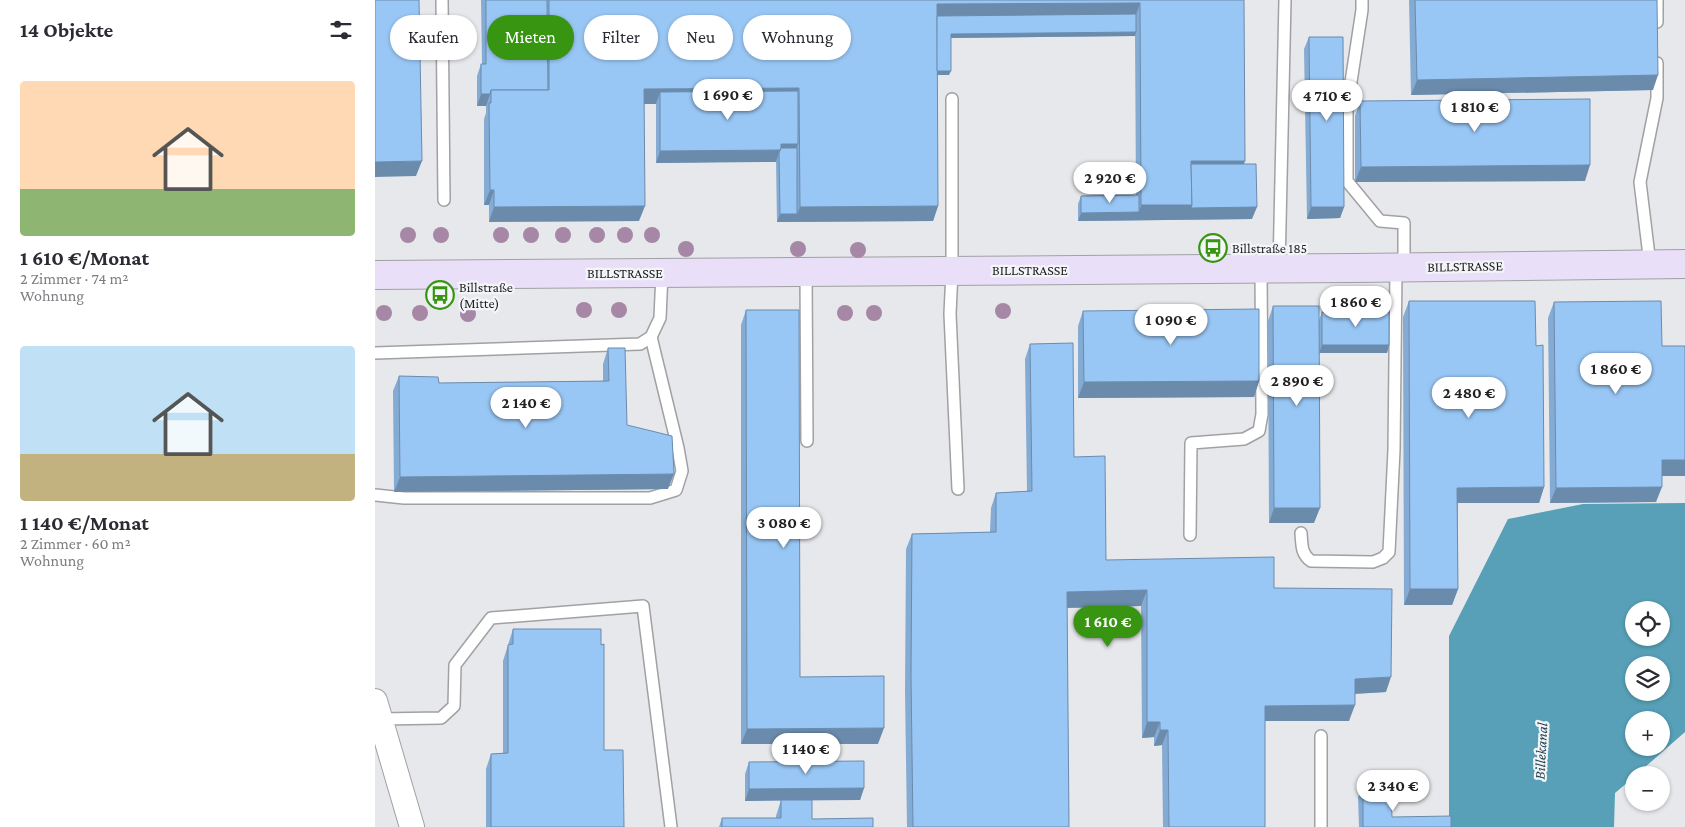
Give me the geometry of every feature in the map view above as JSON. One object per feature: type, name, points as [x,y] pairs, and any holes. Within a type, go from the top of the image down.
[{"type":"street","name":"BILLSTRASSE","points":[[375,275],[1270,269],[1685,264]]},
{"type":"street","points":[[378,710],[412,827]]},
{"type":"lane","points":[[441,0],[444,200]]},
{"type":"lane","points":[[1190,536],[1191,443],[1244,439],[1259,432],[1262,414],[1285,0]]},
{"type":"lane","points":[[1301,533],[1302,550],[1305,557],[1311,561],[1373,562],[1383,558],[1389,552],[1400,267],[1404,223],[1380,221],[1347,181],[1347,108],[1362,0]]},
{"type":"lane","points":[[1657,0],[1657,29]]},
{"type":"lane","points":[[1650,264],[1640,182],[1657,98],[1657,49]]},
{"type":"lane","points":[[952,99],[952,271],[950,314],[958,489]]},
{"type":"lane","points":[[806,272],[807,441]]},
{"type":"lane","points":[[375,353],[640,344],[651,337],[660,318],[662,273]]},
{"type":"lane","points":[[375,495],[404,498],[650,498],[676,490],[682,471],[651,337]]},
{"type":"lane","points":[[378,710],[441,718],[454,706],[455,665],[491,618],[643,606],[671,827]]},
{"type":"lane","points":[[1321,736],[1321,827]]},
{"type":"water","name":"Billekanal","points":[[1685,503],[1685,732],[1670,745],[1670,711],[1625,711],[1625,756],[1658,756],[1646,766],[1625,766],[1625,785],[1615,793],[1614,827],[1449,827],[1449,636],[1508,519],[1583,504]]},
{"type":"building","points":[[375,0],[419,0],[419,15],[390,15],[390,60],[420,60],[422,161],[375,162]]},
{"type":"building","points":[[486,0],[547,0],[547,15],[487,15],[487,60],[548,60],[548,90],[491,90],[490,94],[481,94],[481,64],[486,64]]},
{"type":"building","points":[[549,0],[1244,0],[1245,161],[1191,161],[1192,205],[1141,205],[1140,3],[937,4],[938,206],[800,207],[799,88],[644,89],[645,206],[494,207],[494,190],[490,190],[489,103],[491,103],[491,90],[549,90],[549,60],[574,60],[574,15],[549,15]]},
{"type":"building","points":[[1415,0],[1657,0],[1658,75],[1417,80]]},
{"type":"building","points":[[1136,14],[1136,32],[951,34],[951,71],[937,71],[937,16]]},
{"type":"building","points":[[1309,37],[1343,37],[1344,207],[1311,207]]},
{"type":"building","points":[[798,91],[798,144],[781,144],[781,150],[660,151],[660,92]]},
{"type":"building","points":[[1590,99],[1590,165],[1361,167],[1360,101]]},
{"type":"building","points":[[781,148],[797,148],[797,214],[780,214],[779,153]]},
{"type":"building","points":[[1191,164],[1256,164],[1257,207],[1191,208]]},
{"type":"building","points":[[1139,195],[1139,212],[1081,213],[1081,196]]},
{"type":"building","points":[[1409,301],[1535,301],[1536,346],[1543,345],[1544,487],[1457,488],[1458,589],[1410,589]]},
{"type":"building","points":[[1661,301],[1662,346],[1685,346],[1685,460],[1662,460],[1662,487],[1556,488],[1554,302]]},
{"type":"building","points":[[1273,306],[1319,306],[1320,508],[1274,508]]},
{"type":"building","points":[[1259,309],[1259,381],[1084,382],[1083,311]]},
{"type":"building","points":[[746,310],[799,310],[800,677],[884,676],[884,728],[747,729]]},
{"type":"building","points":[[1322,312],[1389,312],[1389,345],[1322,345]]},
{"type":"building","points":[[1073,343],[1074,457],[1105,456],[1106,560],[1274,557],[1274,588],[1392,589],[1391,677],[1355,679],[1355,705],[1265,706],[1265,827],[1169,827],[1168,730],[1160,730],[1160,722],[1147,722],[1147,590],[1067,592],[1069,827],[913,827],[912,534],[996,532],[996,493],[1032,491],[1030,344]]},
{"type":"building","points":[[608,348],[625,348],[627,425],[672,436],[674,474],[400,477],[399,376],[438,377],[439,383],[609,381]]},
{"type":"building","points":[[513,629],[601,629],[601,645],[604,644],[604,750],[623,750],[624,827],[491,827],[491,754],[508,753],[508,645],[513,644]]},
{"type":"building","points":[[864,761],[864,788],[749,789],[749,762]]},
{"type":"building","points":[[1391,785],[1392,817],[1451,816],[1451,827],[1363,827],[1363,786]]},
{"type":"building","points":[[781,800],[812,800],[812,819],[873,818],[873,827],[722,827],[722,818],[781,818]]},
{"type":"place","name":"Billstraße 185","points":[[1213,248]]},
{"type":"place","name":"Billstraße (Mitte)","points":[[440,295]]}]
